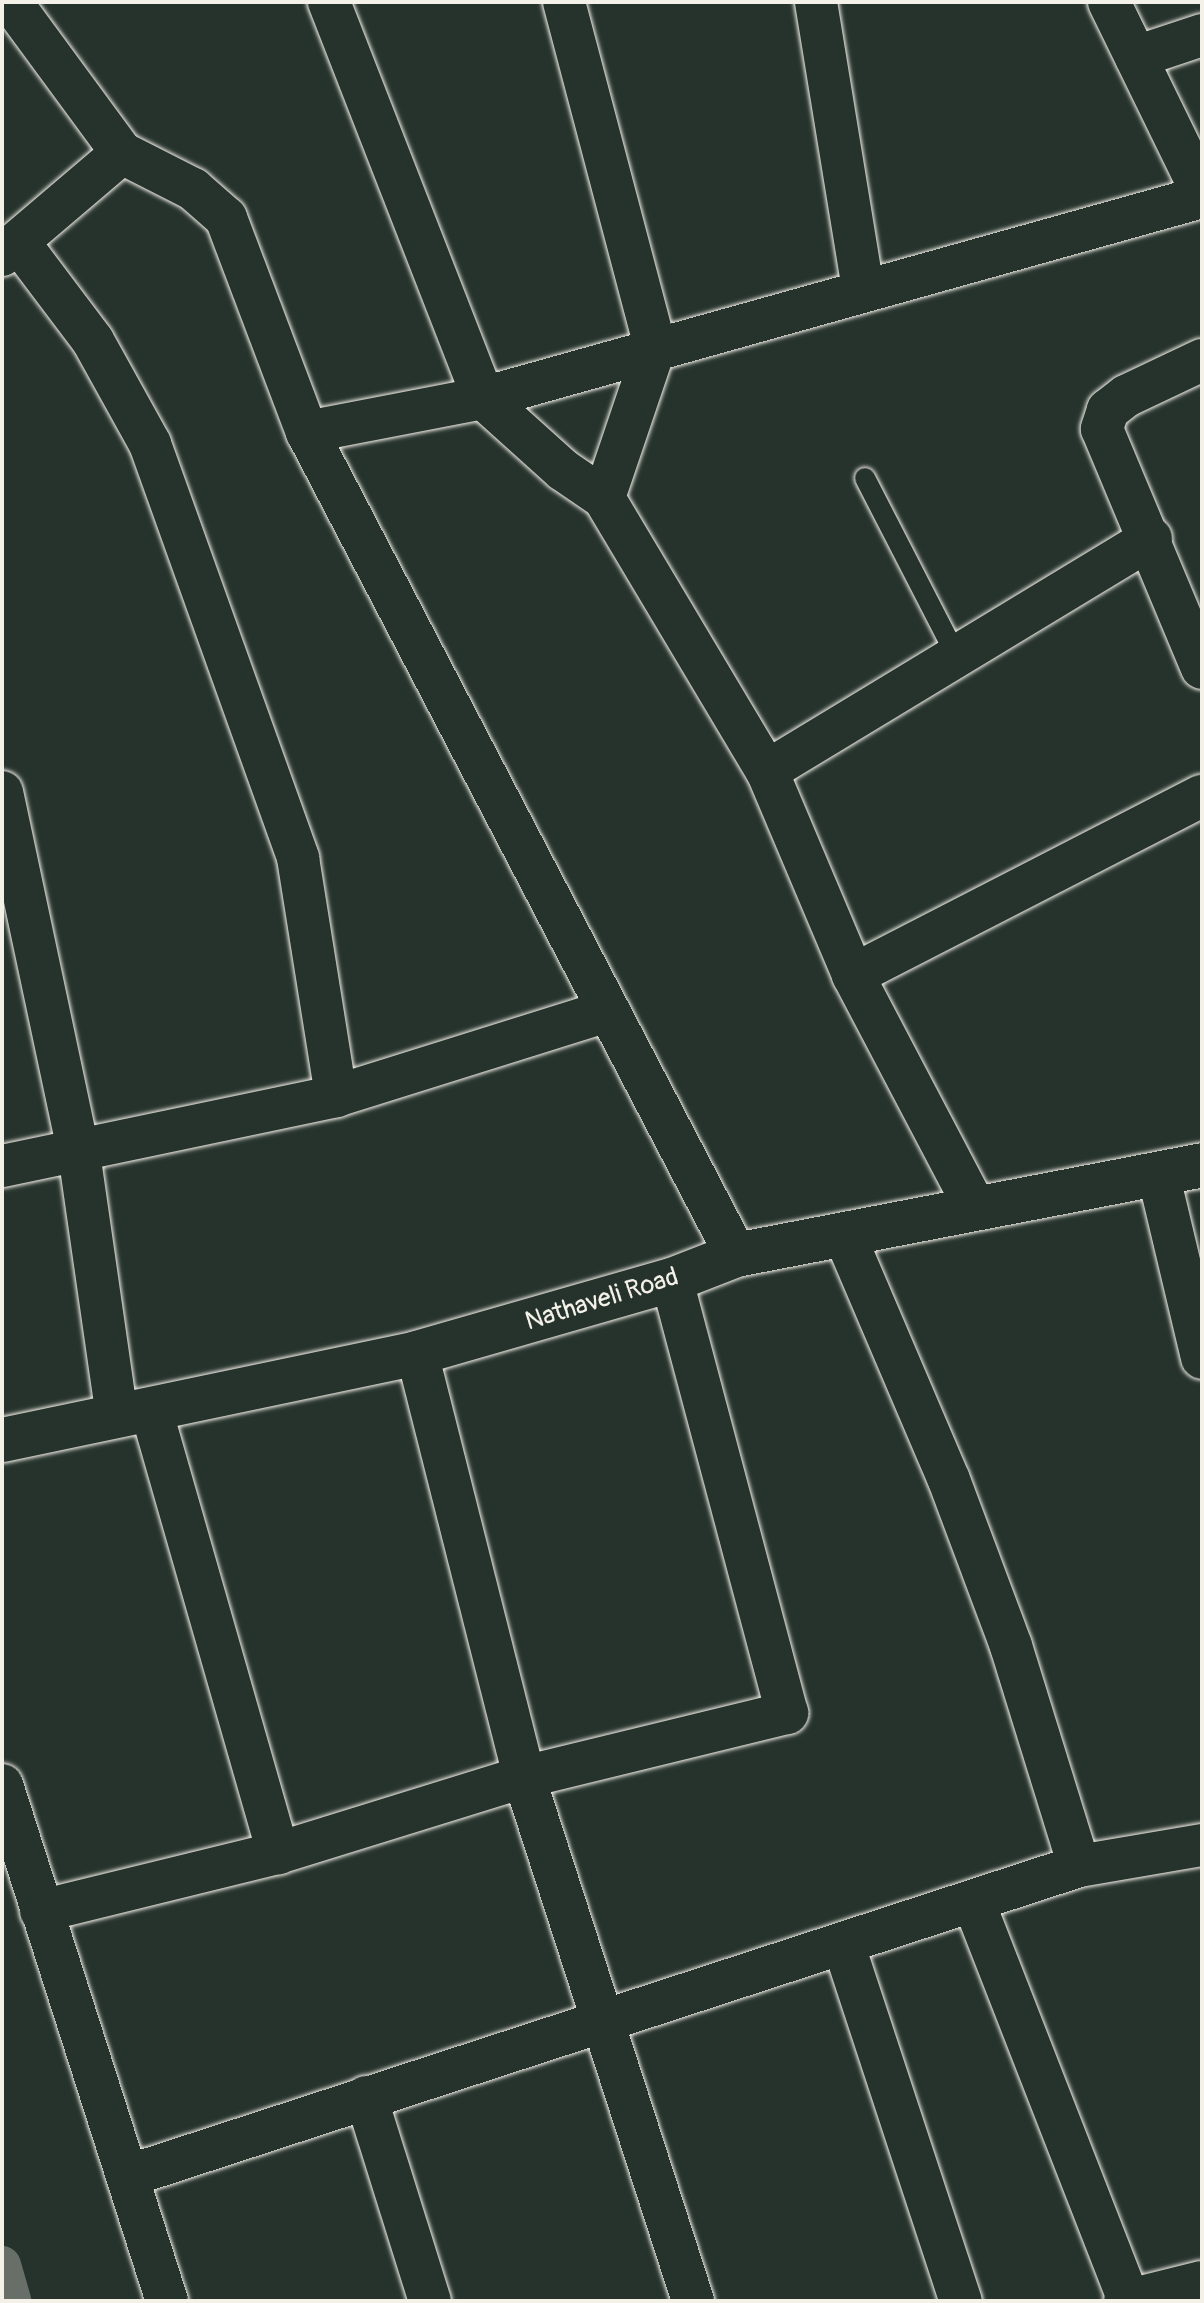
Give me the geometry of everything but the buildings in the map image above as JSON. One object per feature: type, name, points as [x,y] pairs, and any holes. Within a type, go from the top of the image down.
[{"type":"street","points":[[11,2],[122,153],[193,189],[226,218],[307,432],[736,1255]]},
{"type":"street","points":[[329,2],[483,398],[563,470],[604,498],[767,771],[853,975],[975,1207]]},
{"type":"street","points":[[564,2],[655,347],[604,498]]},
{"type":"street","points":[[307,432],[483,398],[1202,195],[1109,2]]},
{"type":"street","points":[[819,3],[863,289]]},
{"type":"street","points":[[1136,57],[1202,35]]},
{"type":"street","points":[[122,153],[11,249],[93,341],[150,444],[298,858],[336,1096]]},
{"type":"street","points":[[1202,360],[1108,410],[1102,429],[1151,538],[1202,668]]},
{"type":"street","points":[[767,771],[1151,538]]},
{"type":"street","points":[[2,792],[135,1414],[278,1853]]},
{"type":"street","points":[[853,975],[1202,796]]},
{"type":"street","points":[[2,1166],[79,1153],[336,1096],[608,1011]]},
{"type":"street","name":"Nathaveli Road","points":[[2,1440],[417,1353],[672,1280],[736,1255],[1202,1165]]},
{"type":"street","points":[[1158,1173],[1202,1358]]},
{"type":"street","points":[[844,1234],[954,1493],[1011,1646],[1079,1866]]},
{"type":"street","points":[[41,1911],[278,1853],[524,1777],[787,1713],[672,1280]]},
{"type":"street","points":[[417,1353],[524,1777],[607,2022],[693,2301]]},
{"type":"street","points":[[2,1785],[41,1911],[131,2175],[167,2301]]},
{"type":"street","points":[[131,2175],[974,1903],[1079,1866],[1202,1845]]},
{"type":"street","points":[[974,1903],[1127,2300],[1202,2282]]},
{"type":"street","points":[[843,1943],[961,2301]]},
{"type":"street","points":[[366,2097],[430,2301]]},
{"type":"lane","points":[[865,478],[956,655]]},
{"type":"waterway","points":[[2,2265],[12,2301]]}]
